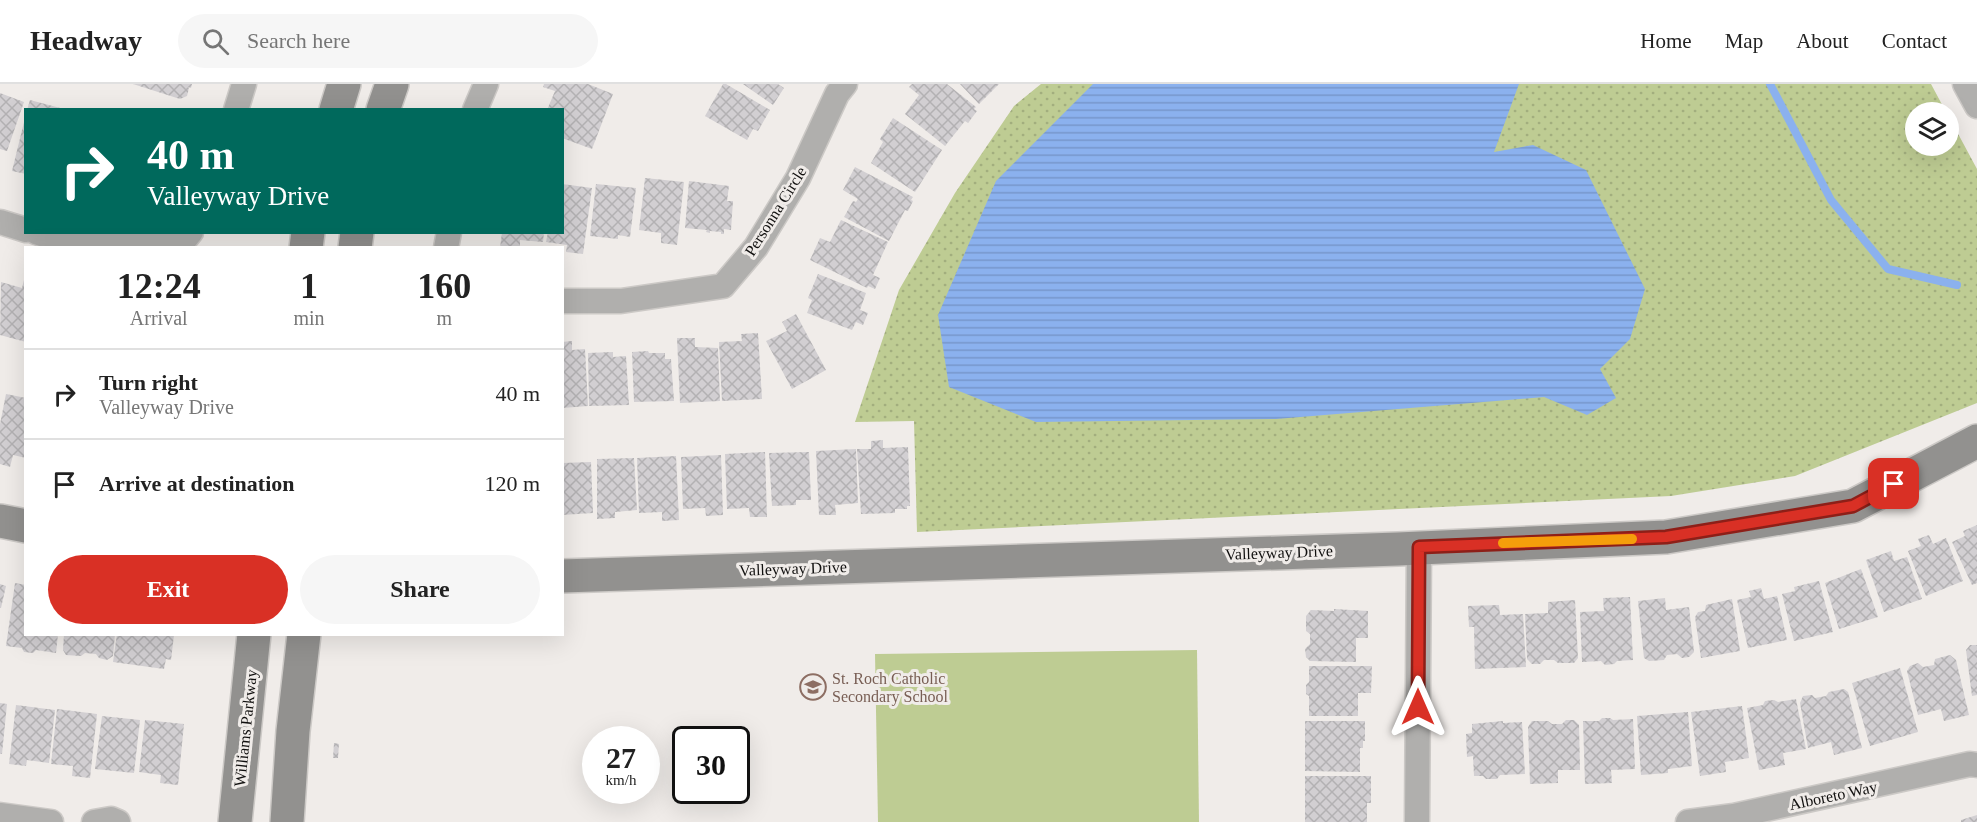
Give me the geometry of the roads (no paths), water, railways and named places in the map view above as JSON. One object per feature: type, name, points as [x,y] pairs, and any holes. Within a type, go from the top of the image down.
[{"type":"street","points":[[237,108],[244,84]]},
{"type":"street","points":[[337,108],[344,84]]},
{"type":"street","points":[[384,108],[392,84]]},
{"type":"street","points":[[476,108],[486,84]]},
{"type":"street","name":"Personna Circle","points":[[564,301],[621,301],[723,286],[756,247],[798,178],[837,94],[845,84]]},
{"type":"street","points":[[1965,84],[1977,106]]},
{"type":"street","points":[[0,222],[24,229]]},
{"type":"street","points":[[42,234],[124,246],[182,243],[189,234]]},
{"type":"street","name":"Valleyway Drive","points":[[564,576],[1666,537],[1853,506],[1977,441]]},
{"type":"street","points":[[0,521],[24,526]]},
{"type":"street","points":[[1417,822],[1419,547]]},
{"type":"street","name":"Williams Parkway","points":[[236,822],[254,636]]},
{"type":"street","points":[[287,822],[293,731],[304,636]]},
{"type":"street","name":"Alboreto Way","points":[[1699,821],[1734,816],[1970,764],[1977,765]]},
{"type":"street","points":[[0,815],[51,822]]},
{"type":"street","points":[[94,822],[111,819],[118,822]]},
{"type":"water","points":[[1093,84],[1519,84],[1494,152],[1533,145],[1586,170],[1645,289],[1630,339],[1600,369],[1616,398],[1587,415],[1544,397],[1276,419],[1036,422],[949,387],[938,315],[996,181]]},
{"type":"waterway","points":[[1770,84],[1831,200],[1888,269],[1957,285]]},
{"type":"place","name":"St. Roch Catholic Secondary School","points":[[813,687]]}]
